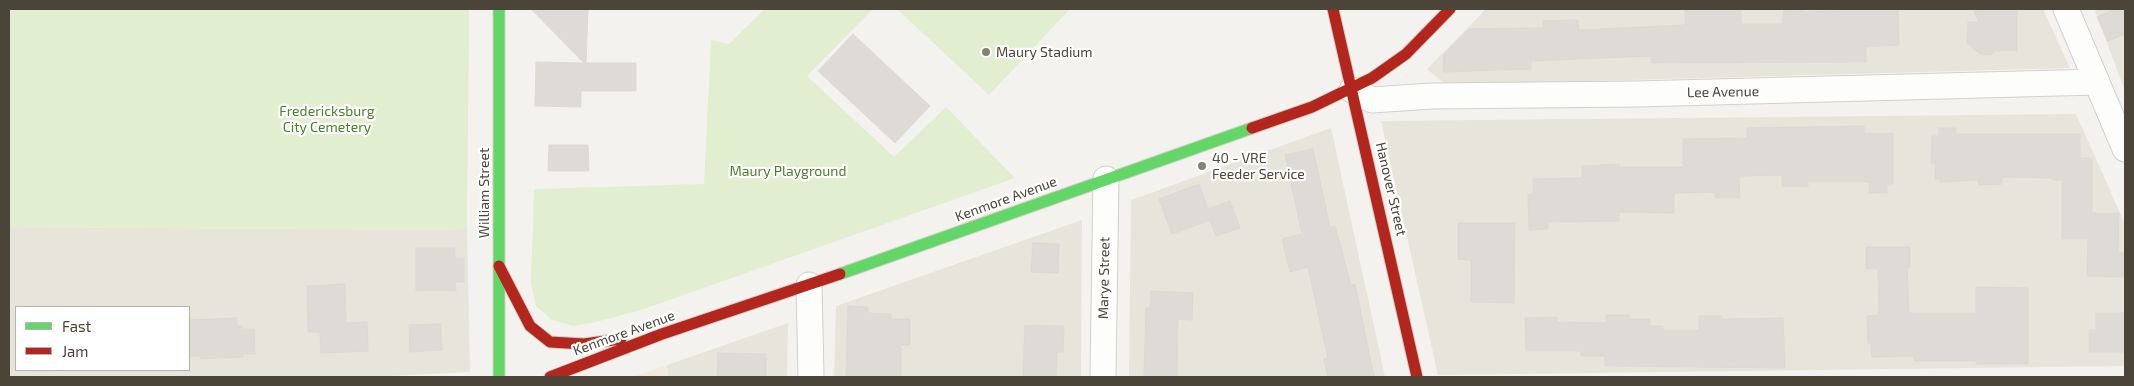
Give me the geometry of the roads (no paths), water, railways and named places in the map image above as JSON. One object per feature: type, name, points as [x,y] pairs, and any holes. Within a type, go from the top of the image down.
[{"type":"street","name":"William Street","points":[[499,9],[499,377]]},
{"type":"street","name":"Hanover Street","points":[[1333,9],[1417,377]]},
{"type":"street","name":"Kenmore Avenue","points":[[550,377],[662,334],[809,286],[1312,107],[1352,90],[1406,54],[1450,9]]},
{"type":"street","points":[[2066,9],[2125,149]]},
{"type":"street","name":"Lee Avenue","points":[[1352,90],[1372,100],[1432,96],[1647,94],[2097,82]]},
{"type":"street","name":"Marye Street","points":[[1103,377],[1106,179]]},
{"type":"street","points":[[499,266],[530,326],[550,342],[584,344],[662,334]]},
{"type":"street","points":[[809,286],[811,377]]},
{"type":"place","name":"Maury Stadium","points":[[986,52]]},
{"type":"place","name":"40 - VRE Feeder Service","points":[[1202,166]]},
{"type":"park label","name":"Fredericksburg City Cemetery","points":[[327,120]]},
{"type":"park label","name":"Maury Playground","points":[[788,171]]}]
